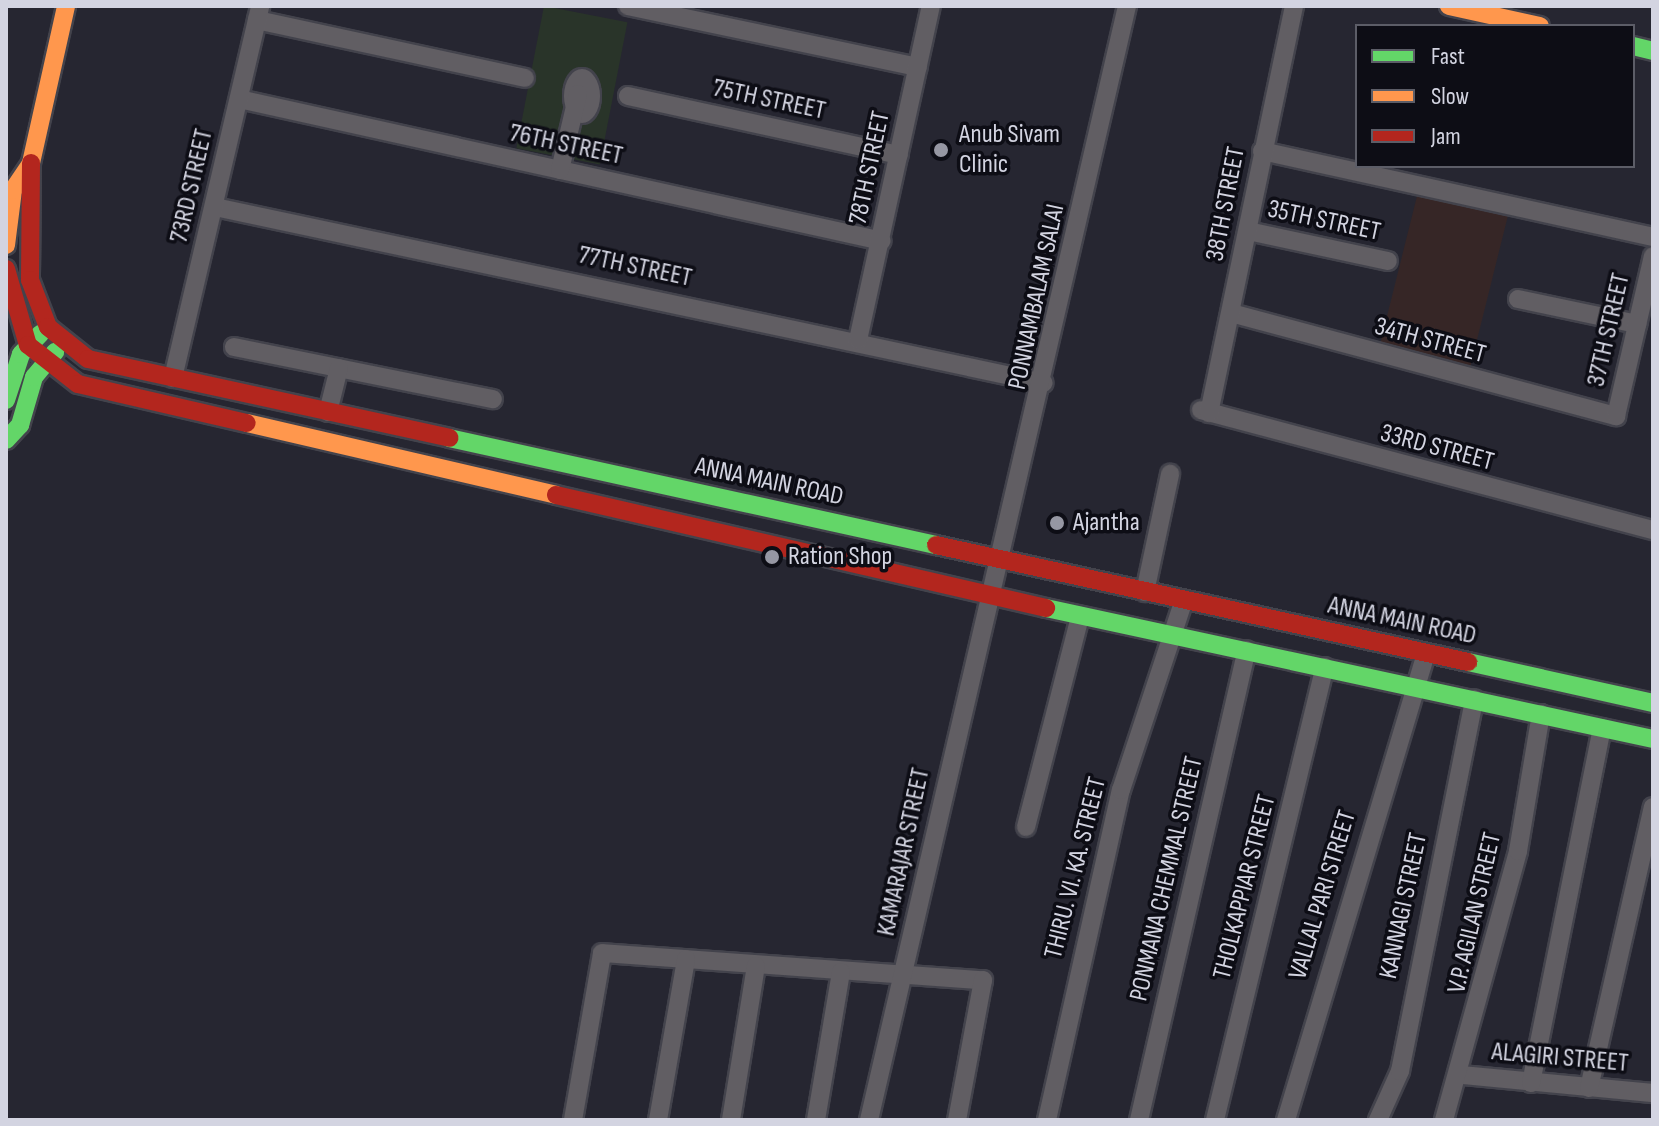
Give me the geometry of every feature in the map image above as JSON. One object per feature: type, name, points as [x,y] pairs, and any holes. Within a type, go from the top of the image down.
[{"type":"main road","points":[[6,400],[28,345],[48,327],[27,256],[31,163],[66,6]]},
{"type":"main road","points":[[1449,6],[1531,24]]},
{"type":"main road","points":[[6,245],[13,190],[31,163]]},
{"type":"main road","points":[[6,255],[27,256]]},
{"type":"main road","points":[[6,269],[28,345],[44,363],[78,384],[1080,616],[1174,633],[1653,739]]},
{"type":"main road","name":"ANNA MAIN ROAD","points":[[48,327],[88,359],[1653,703]]},
{"type":"main road","points":[[6,440],[20,425],[44,363],[65,343]]},
{"type":"street","points":[[628,6],[918,67]]},
{"type":"street","name":"78TH STREET","points":[[858,340],[931,6]]},
{"type":"street","name":"PONNAMBALAM SALAI","points":[[986,594],[1004,561],[1127,6]]},
{"type":"street","name":"38TH STREET","points":[[1205,412],[1231,313],[1294,6]]},
{"type":"street","points":[[259,13],[525,78]]},
{"type":"street","name":"73RD STREET","points":[[173,378],[259,13]]},
{"type":"street","points":[[560,170],[578,94]]},
{"type":"street","name":"75TH STREET","points":[[628,96],[899,155]]},
{"type":"street","name":"76TH STREET","points":[[239,99],[882,241]]},
{"type":"street","points":[[1262,151],[1653,237]]},
{"type":"street","name":"77TH STREET","points":[[215,207],[858,340],[1044,383]]},
{"type":"street","name":"35TH STREET","points":[[1248,231],[1388,261]]},
{"type":"street","name":"37TH STREET","points":[[1616,416],[1653,256]]},
{"type":"street","points":[[1518,299],[1637,324]]},
{"type":"street","name":"34TH STREET","points":[[1231,313],[1616,416]]},
{"type":"street","points":[[234,347],[493,399]]},
{"type":"street","points":[[328,412],[339,368]]},
{"type":"street","name":"33RD STREET","points":[[1205,412],[1653,530]]},
{"type":"street","points":[[1145,592],[1170,474]]},
{"type":"street","name":"KAMARAJAR STREET","points":[[869,1120],[904,975],[986,594]]},
{"type":"street","name":"THIRU. VI. KA. STREET","points":[[1047,1120],[1118,804],[1184,600]]},
{"type":"street","points":[[1026,827],[1080,616]]},
{"type":"street","name":"PONMANA CHEMMAL STREET","points":[[1139,1120],[1247,650]]},
{"type":"street","name":"VALLAL PARI STREET","points":[[1286,1120],[1413,686],[1426,654]]},
{"type":"street","name":"THOLKAPPIAR STREET","points":[[1215,1120],[1325,667]]},
{"type":"street","name":"KANNAGI STREET","points":[[1378,1120],[1400,1071],[1474,699]]},
{"type":"street","name":"V.P. AGILAN STREET","points":[[1444,1120],[1462,1075],[1518,851],[1541,714]]},
{"type":"street","points":[[1531,1083],[1602,728]]},
{"type":"street","points":[[1589,1088],[1653,807]]},
{"type":"street","points":[[573,1120],[602,953],[841,972],[975,978],[986,994],[957,1120]]},
{"type":"street","points":[[658,1120],[686,959]]},
{"type":"street","points":[[731,1120],[756,966]]},
{"type":"street","points":[[816,1120],[841,972]]},
{"type":"street","name":"ALAGIRI STREET","points":[[1462,1075],[1653,1093]]},
{"type":"shaded area","points":[[1418,192],[1508,214],[1469,373],[1379,350]]},
{"type":"green space","points":[[544,6],[627,22],[600,165],[516,148]]},
{"type":"traffic: fast","points":[[1635,46],[1653,51]]},
{"type":"traffic: fast","points":[[6,400],[21,354],[40,334]]},
{"type":"traffic: fast","points":[[6,440],[20,425],[34,377],[55,352]]},
{"type":"traffic: fast","points":[[449,438],[936,545]]},
{"type":"traffic: fast","points":[[1046,608],[1653,739]]},
{"type":"traffic: fast","points":[[1468,662],[1653,703]]},
{"type":"traffic: slow","points":[[6,245],[13,190],[31,163],[66,6]]},
{"type":"traffic: slow","points":[[1449,6],[1531,24]]},
{"type":"traffic: slow","points":[[247,423],[556,495]]},
{"type":"traffic: jam","points":[[31,163],[30,280],[48,327],[88,359],[449,438]]},
{"type":"traffic: jam","points":[[6,269],[28,345],[78,384],[247,423]]},
{"type":"traffic: jam","points":[[556,495],[1046,608]]},
{"type":"traffic: jam","points":[[936,545],[1468,662]]},
{"type":"place","name":"Anub Sivam Clinic","points":[[941,150]]},
{"type":"place","name":"Ajantha","points":[[1057,523]]},
{"type":"place","name":"Ration Shop","points":[[772,557]]}]
